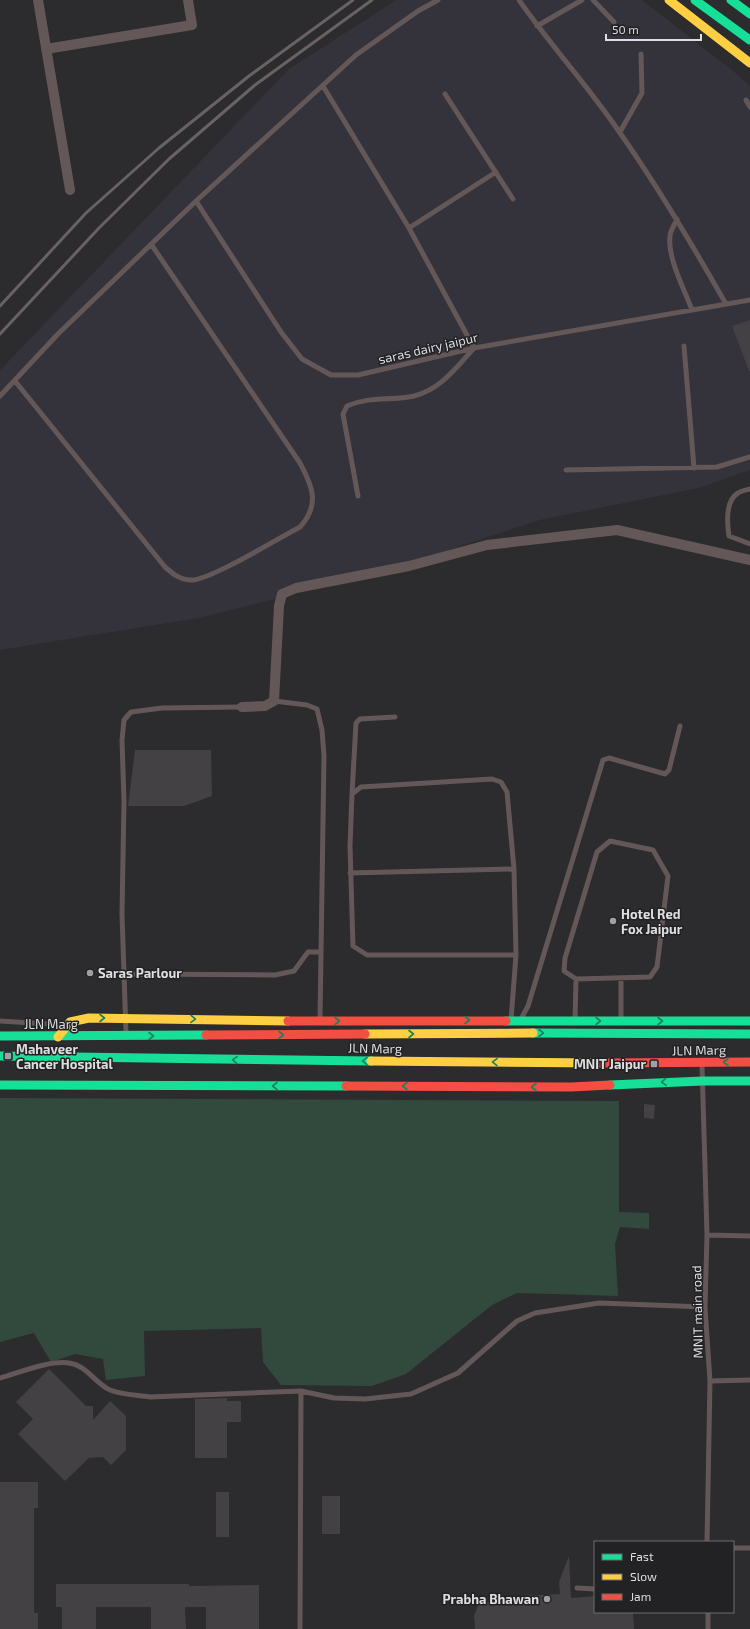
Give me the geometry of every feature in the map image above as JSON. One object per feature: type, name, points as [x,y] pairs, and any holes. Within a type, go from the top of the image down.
[{"type":"main road","points":[[669,0],[750,63]]},
{"type":"main road","points":[[695,0],[750,40]]},
{"type":"main road","points":[[731,0],[750,14]]},
{"type":"main road","points":[[58,1037],[65,1025],[76,1019],[126,1018],[320,1021],[750,1021]]},
{"type":"main road","points":[[703,1021],[704,1035]]},
{"type":"main road","name":"JLN Marg","points":[[0,1036],[58,1037],[513,1033],[750,1034]]},
{"type":"main road","name":"JLN Marg","points":[[0,1056],[654,1064],[750,1062]]},
{"type":"main road","points":[[0,1085],[571,1087],[703,1081],[750,1082]]},
{"type":"street","points":[[38,0],[70,190]]},
{"type":"street","points":[[46,49],[192,25],[188,0]]},
{"type":"street","points":[[242,707],[265,706],[274,701],[279,606],[282,594],[296,588],[409,566],[487,545],[617,530],[750,560]]},
{"type":"lane","points":[[0,396],[58,334],[196,200],[356,55],[418,11],[438,0]]},
{"type":"lane","points":[[519,0],[537,26],[620,132],[677,219],[726,304]]},
{"type":"lane","points":[[537,26],[582,0]]},
{"type":"lane","points":[[593,0],[614,22]]},
{"type":"lane","points":[[620,132],[642,93],[641,54]]},
{"type":"lane","points":[[323,86],[410,228],[474,348],[444,381],[426,392],[414,396],[359,400],[347,406],[343,414],[358,496]]},
{"type":"lane","points":[[445,94],[513,198]]},
{"type":"lane","points":[[746,100],[750,107]]},
{"type":"lane","points":[[410,228],[496,172]]},
{"type":"lane","name":"saras dairy jaipur","points":[[196,200],[281,332],[302,359],[331,375],[358,375],[474,348],[750,300]]},
{"type":"lane","points":[[677,219],[670,236],[671,248],[674,262],[692,310]]},
{"type":"lane","points":[[14,381],[165,567],[177,577],[192,580],[210,575],[300,527],[308,518],[312,509],[313,495],[309,480],[152,244]]},
{"type":"lane","points":[[684,346],[694,468]]},
{"type":"lane","points":[[566,470],[717,467],[750,457]]},
{"type":"lane","points":[[750,489],[737,493],[733,498],[726,521],[729,536],[750,544]]},
{"type":"lane","points":[[274,701],[307,705],[317,709],[320,720],[324,756],[320,1035]]},
{"type":"lane","points":[[126,1036],[122,914],[124,801],[122,740],[124,720],[131,712],[162,708],[242,707]]},
{"type":"lane","points":[[395,717],[360,719],[356,722],[350,873],[352,946],[367,955],[516,955]]},
{"type":"lane","points":[[513,1033],[521,1021],[530,999],[603,760],[609,758],[664,774],[669,770],[680,726]]},
{"type":"lane","points":[[352,794],[361,787],[492,779],[501,782],[506,792],[514,869],[516,955],[511,1020],[513,1033]]},
{"type":"lane","points":[[610,841],[653,850],[668,876],[657,967],[650,977],[621,979],[576,980],[564,971],[565,958],[597,852],[610,841]]},
{"type":"lane","points":[[350,873],[514,869]]},
{"type":"lane","points":[[124,974],[275,976],[294,971],[308,952],[321,952]]},
{"type":"lane","points":[[620,1021],[621,979]]},
{"type":"lane","points":[[575,1021],[576,980]]},
{"type":"lane","points":[[0,1021],[65,1025]]},
{"type":"lane","name":"MNIT main road","points":[[702,1062],[707,1235],[705,1307],[710,1381],[707,1541]]},
{"type":"lane","points":[[707,1235],[750,1236]]},
{"type":"lane","points":[[0,1378],[57,1363],[69,1363],[82,1367],[96,1380],[110,1389],[125,1394],[150,1397],[301,1391],[334,1398],[365,1399],[411,1394],[458,1373],[517,1321],[535,1313],[599,1303],[705,1307]]},
{"type":"lane","points":[[710,1381],[750,1380]]},
{"type":"lane","points":[[300,1629],[301,1391]]},
{"type":"lane","points":[[734,1548],[750,1548]]},
{"type":"lane","points":[[577,1588],[594,1589]]},
{"type":"lane","points":[[708,1613],[708,1629]]},
{"type":"shaded area","points":[[396,0],[642,0],[732,70],[750,86],[750,470],[699,488],[540,520],[382,572],[199,618],[0,650],[0,370],[289,69]]},
{"type":"green space","points":[[0,1098],[619,1101],[619,1212],[649,1213],[649,1229],[620,1227],[615,1244],[618,1296],[517,1293],[492,1305],[406,1374],[372,1386],[281,1385],[263,1362],[261,1328],[144,1331],[145,1376],[106,1380],[103,1359],[75,1354],[51,1362],[34,1333],[0,1342]]},
{"type":"building","points":[[750,320],[750,371],[749,371],[732,326]]},
{"type":"building","points":[[135,750],[211,750],[212,796],[184,806],[128,806]]},
{"type":"building","points":[[644,1104],[655,1105],[654,1119],[644,1118]]},
{"type":"building","points":[[49,1369],[86,1406],[93,1406],[93,1420],[110,1401],[126,1416],[126,1450],[111,1465],[103,1457],[89,1458],[65,1481],[18,1434],[33,1419],[16,1402]]},
{"type":"building","points":[[227,1398],[227,1401],[241,1401],[241,1422],[227,1422],[227,1458],[195,1458],[195,1399]]},
{"type":"building","points":[[0,1482],[38,1482],[38,1508],[34,1508],[34,1613],[38,1613],[38,1629],[0,1629]]},
{"type":"building","points":[[216,1492],[229,1492],[229,1537],[216,1537]]},
{"type":"building","points":[[322,1496],[340,1496],[340,1534],[322,1534]]},
{"type":"building","name":"Prabha Bhawan","points":[[569,1556],[571,1598],[594,1596],[594,1613],[633,1613],[634,1629],[475,1629],[474,1616],[479,1602],[498,1601],[498,1597],[560,1594],[559,1582]]},
{"type":"building","points":[[56,1584],[189,1584],[189,1586],[259,1585],[259,1629],[206,1629],[206,1607],[185,1607],[186,1629],[151,1629],[151,1607],[96,1607],[96,1629],[62,1629],[62,1607],[56,1607]]},
{"type":"railway","points":[[0,306],[86,213],[159,148],[249,76],[353,0]]},
{"type":"railway","points":[[0,334],[99,228],[169,159],[255,85],[372,0]]},
{"type":"traffic: fast","points":[[695,0],[750,40]]},
{"type":"traffic: fast","points":[[731,0],[750,14]]},
{"type":"traffic: fast","points":[[506,1021],[750,1021]]},
{"type":"traffic: fast","points":[[533,1033],[750,1034]]},
{"type":"traffic: fast","points":[[0,1036],[206,1035]]},
{"type":"traffic: fast","points":[[0,1056],[371,1061]]},
{"type":"traffic: fast","points":[[610,1085],[703,1081],[750,1081]]},
{"type":"traffic: fast","points":[[0,1085],[346,1086]]},
{"type":"traffic: slow","points":[[669,0],[750,63]]},
{"type":"traffic: slow","points":[[58,1037],[70,1022],[89,1018],[288,1021]]},
{"type":"traffic: slow","points":[[365,1034],[533,1033]]},
{"type":"traffic: slow","points":[[371,1061],[603,1063]]},
{"type":"traffic: jam","points":[[288,1021],[506,1021]]},
{"type":"traffic: jam","points":[[206,1035],[365,1034]]},
{"type":"traffic: jam","points":[[603,1063],[750,1062]]},
{"type":"traffic: jam","points":[[346,1086],[571,1087],[610,1085]]},
{"type":"place","name":"Hotel Red Fox Jaipur","points":[[613,921]]},
{"type":"place","name":"Saras Parlour","points":[[90,973]]},
{"type":"place","name":"Mahaveer Cancer Hospital","points":[[8,1056]]},
{"type":"place","name":"MNIT Jaipur","points":[[654,1064]]},
{"type":"place","name":"Prabha Bhawan","points":[[547,1599]]}]
